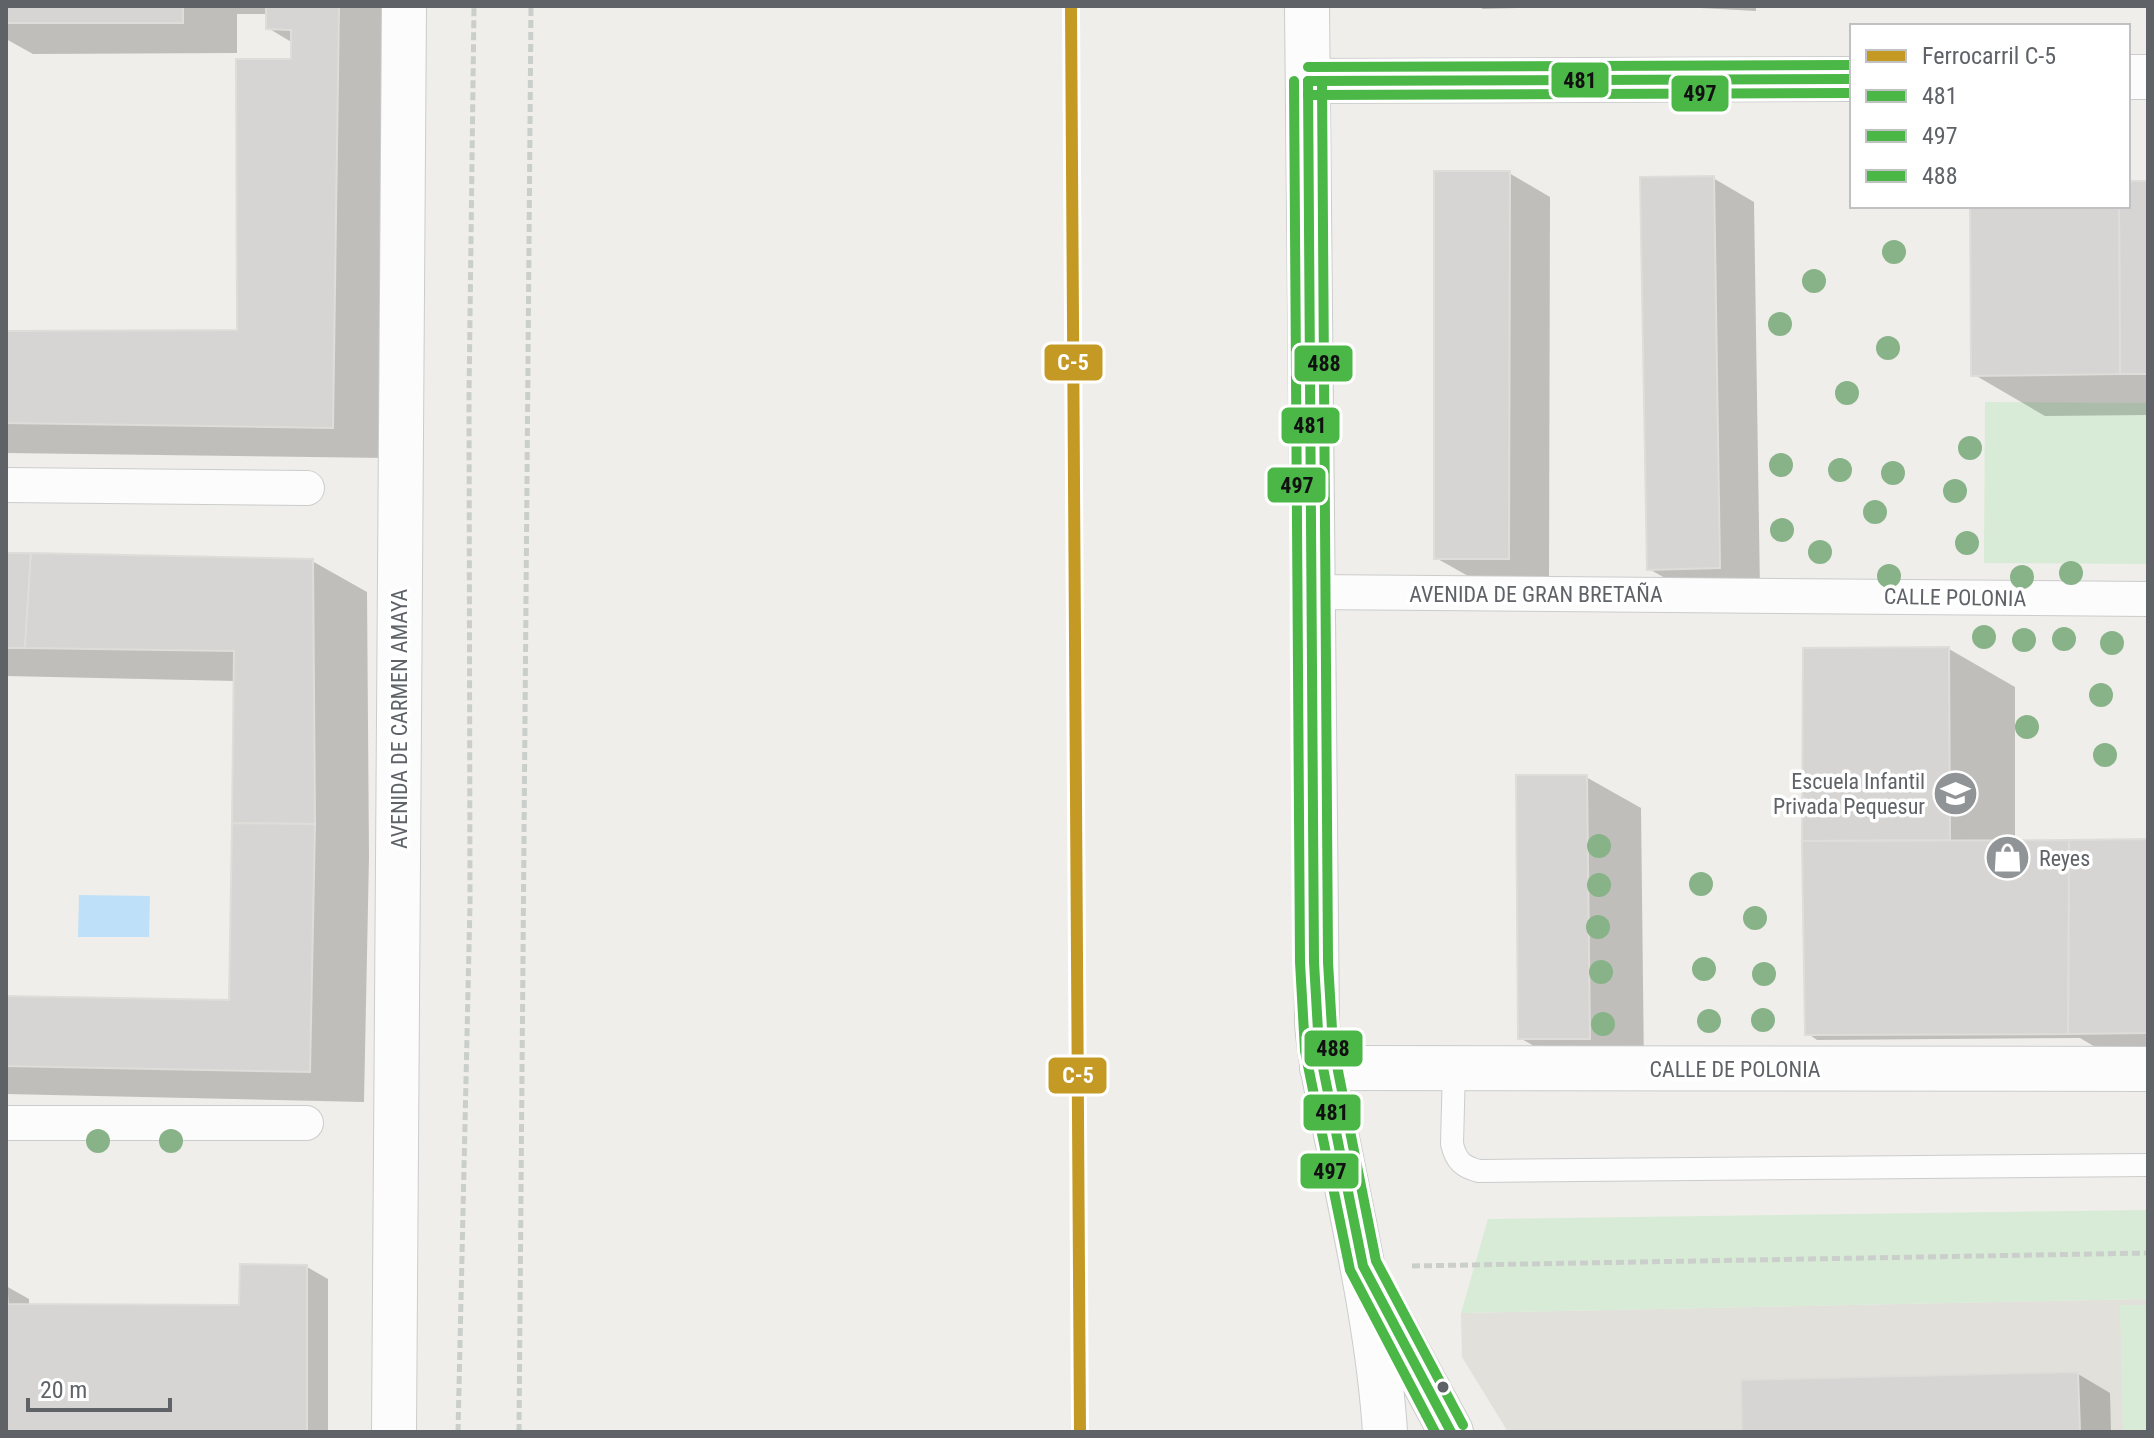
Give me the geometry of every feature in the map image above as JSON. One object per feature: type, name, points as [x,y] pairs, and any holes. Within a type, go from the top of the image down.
[{"type":"street","name":"AVENIDA DE CARMEN AMAYA","points":[[394,1432],[404,6]]},
{"type":"street","points":[[1307,6],[1317,1024],[1322,1068],[1363,1266],[1385,1432]]},
{"type":"street","points":[[1308,81],[1850,79]]},
{"type":"street","points":[[6,485],[307,488]]},
{"type":"street","name":"AVENIDA DE GRAN BRETAÑA","points":[[1311,592],[1762,596]]},
{"type":"street","name":"CALLE POLONIA","points":[[1762,596],[2148,599]]},
{"type":"street","name":"CALLE DE POLONIA","points":[[1322,1068],[2148,1069]]},
{"type":"street","points":[[6,1123],[306,1123]]},
{"type":"street","points":[[1363,1266],[1451,1432]]},
{"type":"lane","points":[[1454,1068],[1452,1144],[1458,1161],[1479,1171],[2148,1165]]},
{"type":"path","points":[[458,1432],[470,904],[469,396],[474,6]]},
{"type":"path","points":[[519,1432],[531,6]]},
{"type":"path","points":[[1363,1266],[2148,1253]]},
{"type":"shaded area","points":[[2148,1299],[2148,1432],[1508,1432],[1462,1357],[1461,1313]]},
{"type":"green space","points":[[1985,402],[2148,403],[2148,564],[1984,563]]},
{"type":"green space","points":[[2148,1210],[2148,1299],[1461,1313],[1488,1219]]},
{"type":"green space","points":[[2120,1305],[2148,1305],[2148,1432],[2123,1432]]},
{"type":"water","points":[[79,895],[150,896],[149,937],[78,937]]},
{"type":"building","points":[[6,6],[183,6],[183,23],[6,23]]},
{"type":"building","points":[[266,6],[339,6],[333,428],[6,423],[6,331],[237,330],[236,59],[291,59],[291,30],[266,29]]},
{"type":"building","points":[[1434,171],[1510,171],[1509,559],[1434,559]]},
{"type":"building","points":[[1714,176],[1720,568],[1647,570],[1640,177]]},
{"type":"building","points":[[2130,181],[2148,181],[2148,374],[2120,374],[2119,208],[2130,208]]},
{"type":"building","points":[[1970,208],[2119,208],[2120,374],[1971,376]]},
{"type":"building","points":[[6,553],[31,553],[25,648],[6,648]]},
{"type":"building","points":[[31,553],[313,559],[315,824],[232,823],[234,651],[25,648]]},
{"type":"building","points":[[1949,647],[1950,840],[1802,841],[1803,648]]},
{"type":"building","points":[[1516,775],[1587,775],[1590,1039],[1518,1039]]},
{"type":"building","points":[[232,823],[315,824],[310,1072],[6,1066],[6,996],[229,1000]]},
{"type":"building","points":[[2148,839],[2148,1033],[2068,1034],[2069,840]]},
{"type":"building","points":[[2069,840],[2068,1034],[1805,1035],[1802,841]]},
{"type":"building","points":[[240,1264],[307,1265],[307,1432],[6,1431],[6,1284],[8,1304],[239,1305]]},
{"type":"building","points":[[2078,1372],[2080,1432],[1742,1432],[1741,1380]]},
{"type":"rail line","name":"C-5","points":[[1071,6],[1080,1432]]},
{"type":"transit line","name":"488","points":[[1308,67],[1850,65]]},
{"type":"transit line","name":"481","points":[[1308,81],[1850,79]]},
{"type":"transit line","name":"497","points":[[1294,81],[1300,962],[1305,1051],[1350,1270],[1435,1432]]},
{"type":"transit line","name":"481","points":[[1308,81],[1314,962],[1319,1048],[1363,1266],[1451,1432]]},
{"type":"transit line","name":"488","points":[[1322,81],[1328,962],[1333,1046],[1376,1261],[1463,1425]]},
{"type":"transit line","name":"497","points":[[1308,95],[1850,93]]},
{"type":"place","name":"Escuela Infantil Privada Pequesur","points":[[1956,794]]},
{"type":"place","name":"Reyes","points":[[2008,858]]}]
